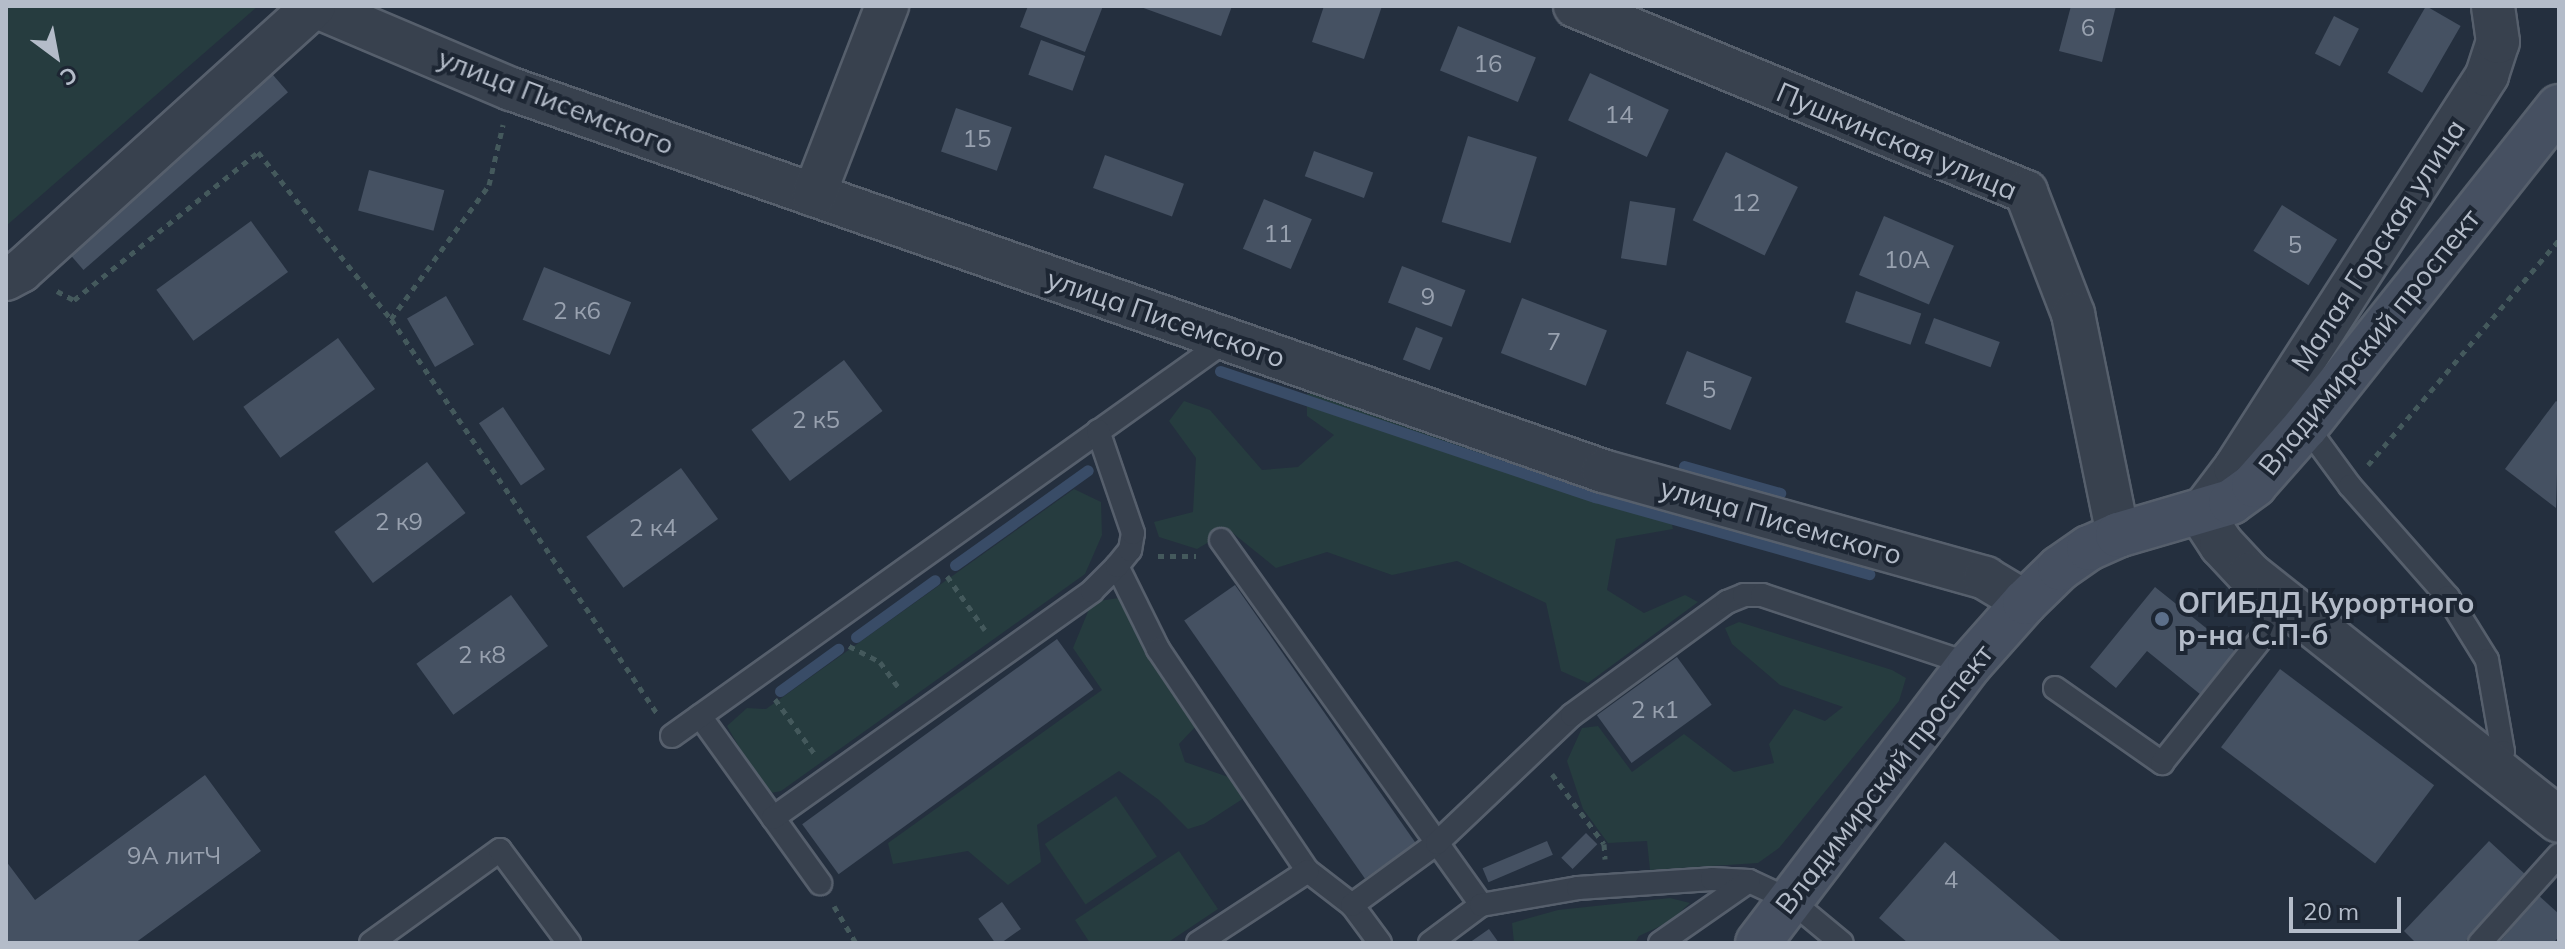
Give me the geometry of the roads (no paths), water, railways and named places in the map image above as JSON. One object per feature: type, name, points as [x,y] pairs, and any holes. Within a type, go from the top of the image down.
[{"type":"main road","name":"Владимирский проспект","points":[[1758,943],[1970,664],[2025,602],[2060,568],[2089,548],[2118,535],[2231,502],[2254,485],[2306,426],[2559,107]]},
{"type":"street","name":"улица Писемского","points":[[315,6],[511,89],[1603,471],[1985,578],[2025,602]]},
{"type":"street","points":[[13,275],[315,6]]},
{"type":"street","points":[[814,195],[887,6]]},
{"type":"street","name":"Пушкинская улица","points":[[1575,6],[2026,192],[2073,314],[2118,535]]},
{"type":"street","name":"Малая Горская улица","points":[[2201,513],[2235,468],[2487,75],[2498,42],[2493,6]]},
{"type":"street","points":[[2201,513],[2222,545],[2250,575],[2559,820]]},
{"type":"lane","points":[[672,736],[1228,339]]},
{"type":"lane","points":[[2306,426],[2350,486],[2448,597],[2487,660],[2503,752],[2495,769]]},
{"type":"lane","points":[[773,818],[1092,591],[1123,558],[1133,533],[1098,431]]},
{"type":"lane","points":[[1226,548],[1481,905]]},
{"type":"lane","points":[[1123,558],[1158,649],[1308,871],[1352,905],[1380,943]]},
{"type":"lane","points":[[1352,905],[1437,843],[1572,715],[1727,602],[1744,595],[1762,595],[1970,664]]},
{"type":"lane","points":[[2055,688],[2162,763],[2288,605]]},
{"type":"lane","points":[[700,716],[820,883]]},
{"type":"lane","points":[[371,943],[500,850],[569,943]]},
{"type":"lane","points":[[2480,943],[2559,855]]},
{"type":"lane","points":[[1198,943],[1308,871]]},
{"type":"lane","points":[[1430,943],[1481,905],[1607,886],[1712,879],[1749,881],[1790,900],[1842,943]]},
{"type":"lane","points":[[1660,943],[1749,881]]},
{"type":"waterway","points":[[1220,371],[1595,497],[1869,574]]},
{"type":"waterway","points":[[1684,466],[1780,493]]},
{"type":"waterway","points":[[955,565],[1088,470]]},
{"type":"waterway","points":[[856,637],[935,580]]},
{"type":"waterway","points":[[780,691],[838,649]]},
{"type":"place","name":"ОГИБДД Курортного р-на С.П-б","points":[[2162,619]]}]
